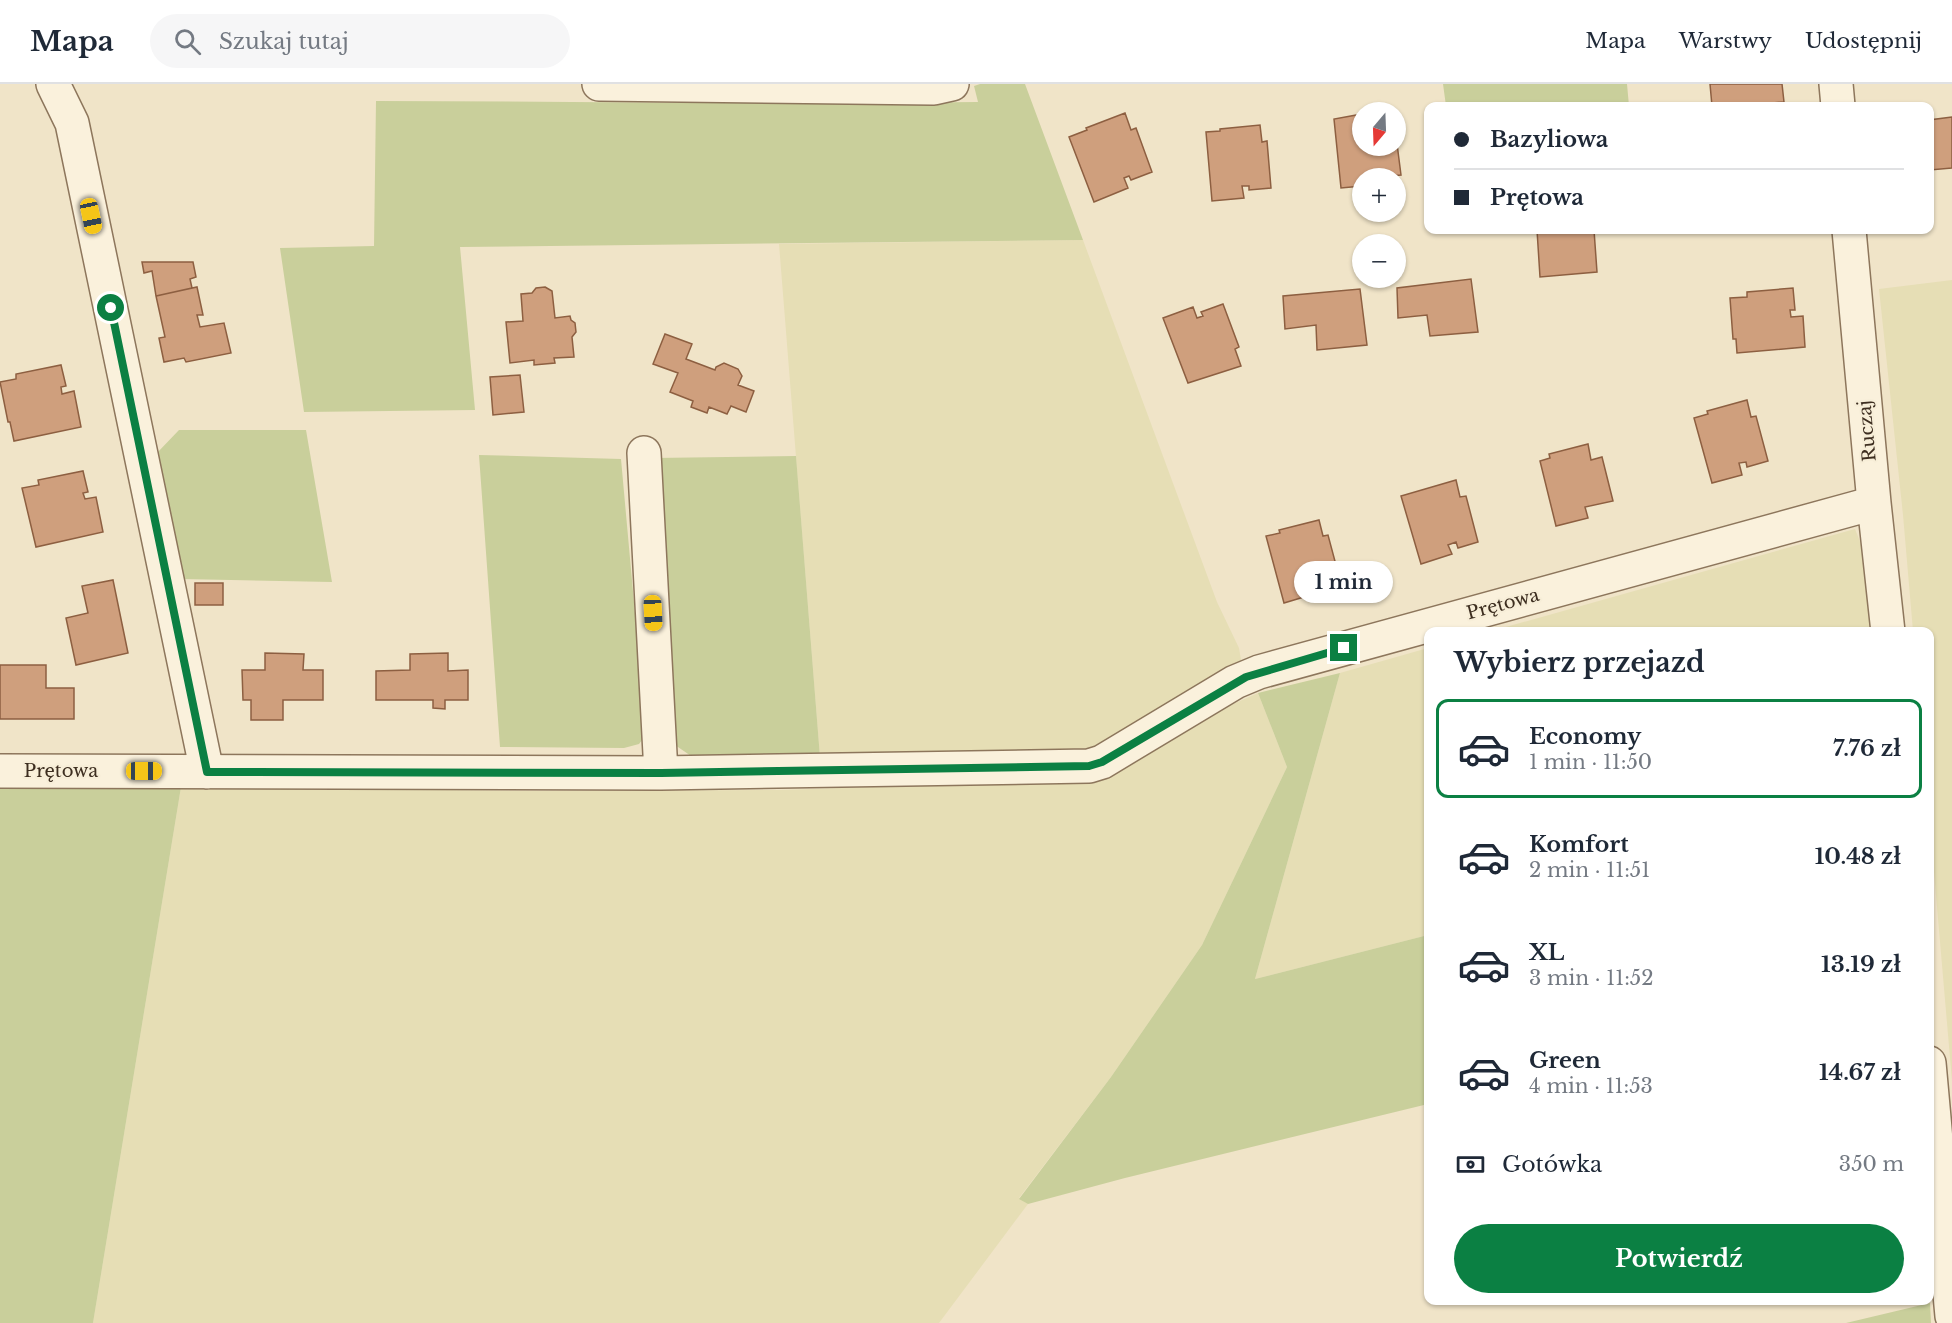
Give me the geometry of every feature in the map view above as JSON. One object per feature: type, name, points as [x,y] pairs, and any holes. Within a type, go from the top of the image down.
[{"type":"street","points":[[53,84],[72,123],[207,772]]},
{"type":"street","points":[[599,84],[934,88],[952,84]]},
{"type":"street","points":[[1836,84],[1838,102]]},
{"type":"street","name":"Ruczaj","points":[[1849,234],[1887,627]]},
{"type":"street","points":[[644,453],[661,773]]},
{"type":"street","name":"Prętowa","points":[[0,771],[661,773],[1089,766],[1102,762],[1235,682],[1259,672],[1874,502]]},
{"type":"street","points":[[1934,1118],[1952,1316]]},
{"type":"shaded area","points":[[1083,240],[1217,602],[1239,648],[1242,666],[1094,751],[820,757],[779,244]]},
{"type":"shaded area","points":[[1952,280],[1952,1081],[1934,872],[1934,627],[1913,627],[1879,289]]},
{"type":"shaded area","points":[[1855,529],[1863,549],[1870,627],[1506,627]]},
{"type":"shaded area","points":[[1424,649],[1424,936],[1255,979],[1340,673]]},
{"type":"shaded area","points":[[1258,693],[1287,767],[1202,945],[1111,1077],[1019,1198],[1028,1204],[939,1323],[93,1323],[181,787],[539,791],[781,790],[1103,779],[1224,708]]},
{"type":"green space","points":[[1025,84],[1083,240],[460,247],[475,410],[304,412],[280,248],[374,246],[376,101],[978,102],[974,86]]},
{"type":"green space","points":[[1443,84],[1627,84],[1629,102],[1445,102]]},
{"type":"green space","points":[[179,430],[306,430],[332,582],[181,579],[156,454]]},
{"type":"green space","points":[[479,455],[621,459],[646,735],[639,744],[624,748],[500,747]]},
{"type":"green space","points":[[796,456],[820,757],[694,758],[675,745],[654,458]]},
{"type":"green space","points":[[1340,673],[1255,979],[1424,936],[1424,1105],[1028,1204],[1019,1199],[1111,1077],[1202,945],[1287,767],[1258,693]]},
{"type":"green space","points":[[0,787],[181,787],[93,1323],[0,1323]]},
{"type":"green space","points":[[1922,1305],[1930,1305],[1931,1323],[1846,1323]]},
{"type":"building","points":[[1710,84],[1782,84],[1784,102],[1712,102]]},
{"type":"building","points":[[1125,113],[1131,130],[1136,128],[1152,172],[1131,180],[1129,176],[1124,178],[1128,188],[1094,202],[1069,137]]},
{"type":"building","points":[[1352,116],[1352,156],[1399,156],[1400,168],[1352,168],[1352,187],[1341,188],[1334,119]]},
{"type":"building","points":[[1952,117],[1952,168],[1934,170],[1934,119]]},
{"type":"building","points":[[1260,125],[1262,142],[1267,141],[1271,188],[1249,190],[1249,186],[1242,186],[1244,198],[1212,201],[1206,132]]},
{"type":"building","points":[[1537,234],[1594,234],[1597,272],[1540,277]]},
{"type":"building","points":[[142,262],[193,262],[196,277],[190,279],[192,288],[156,296],[152,271],[144,273]]},
{"type":"building","points":[[1471,279],[1478,332],[1430,336],[1427,315],[1398,318],[1397,288]]},
{"type":"building","points":[[197,287],[203,315],[197,315],[200,327],[224,323],[231,353],[186,362],[184,358],[164,362],[159,338],[165,337],[156,296]]},
{"type":"building","points":[[545,287],[552,291],[555,318],[570,316],[575,323],[576,332],[572,337],[574,357],[554,358],[555,363],[534,365],[534,360],[510,363],[506,322],[523,321],[521,294],[532,293],[536,288]]},
{"type":"building","points":[[1793,288],[1795,310],[1790,310],[1791,317],[1803,316],[1805,347],[1737,353],[1736,339],[1733,339],[1730,298],[1747,297],[1747,292]]},
{"type":"building","points":[[1360,289],[1367,345],[1317,350],[1316,325],[1285,329],[1283,296]]},
{"type":"building","points":[[1223,304],[1239,347],[1235,349],[1241,366],[1188,383],[1163,318],[1193,307],[1197,318],[1203,316],[1201,312]]},
{"type":"building","points":[[665,334],[692,344],[686,359],[715,370],[724,363],[738,369],[742,376],[738,385],[754,391],[746,412],[731,406],[727,414],[709,407],[707,413],[691,407],[693,401],[670,392],[678,373],[653,364]]},
{"type":"building","points":[[61,365],[66,386],[61,387],[62,394],[74,391],[81,427],[14,441],[0,382],[16,379],[16,374]]},
{"type":"building","points":[[520,375],[524,412],[493,415],[490,377]]},
{"type":"building","points":[[1747,400],[1751,417],[1756,416],[1768,461],[1747,467],[1746,462],[1739,463],[1742,475],[1712,483],[1694,418],[1708,414],[1707,411]]},
{"type":"building","points":[[1588,444],[1591,460],[1602,457],[1613,501],[1585,507],[1588,518],[1556,526],[1540,461],[1550,458],[1549,454]]},
{"type":"building","points":[[83,471],[88,492],[83,493],[85,499],[96,497],[103,532],[36,547],[22,488],[39,485],[38,480]]},
{"type":"building","points":[[1456,480],[1460,497],[1466,496],[1478,542],[1458,548],[1456,542],[1448,545],[1452,554],[1421,564],[1401,496]]},
{"type":"building","points":[[1319,520],[1323,536],[1328,535],[1340,580],[1319,586],[1317,581],[1311,583],[1314,594],[1284,603],[1266,536],[1280,533],[1279,530]]},
{"type":"building","points":[[113,580],[128,653],[76,665],[66,618],[88,613],[82,586]]},
{"type":"building","points":[[195,583],[223,583],[223,605],[195,605]]},
{"type":"building","points":[[265,653],[304,654],[303,670],[323,670],[323,700],[283,700],[283,720],[251,720],[251,700],[243,700],[242,670],[265,670]]},
{"type":"building","points":[[448,653],[448,671],[468,670],[468,700],[445,700],[445,709],[433,708],[433,700],[376,700],[376,671],[410,670],[410,654]]},
{"type":"building","points":[[0,665],[46,665],[46,688],[74,688],[74,719],[0,719]]},
{"type":"route","points":[[111,308],[207,772],[661,773],[1089,766],[1102,762],[1235,682],[1259,672],[1344,648]]}]
